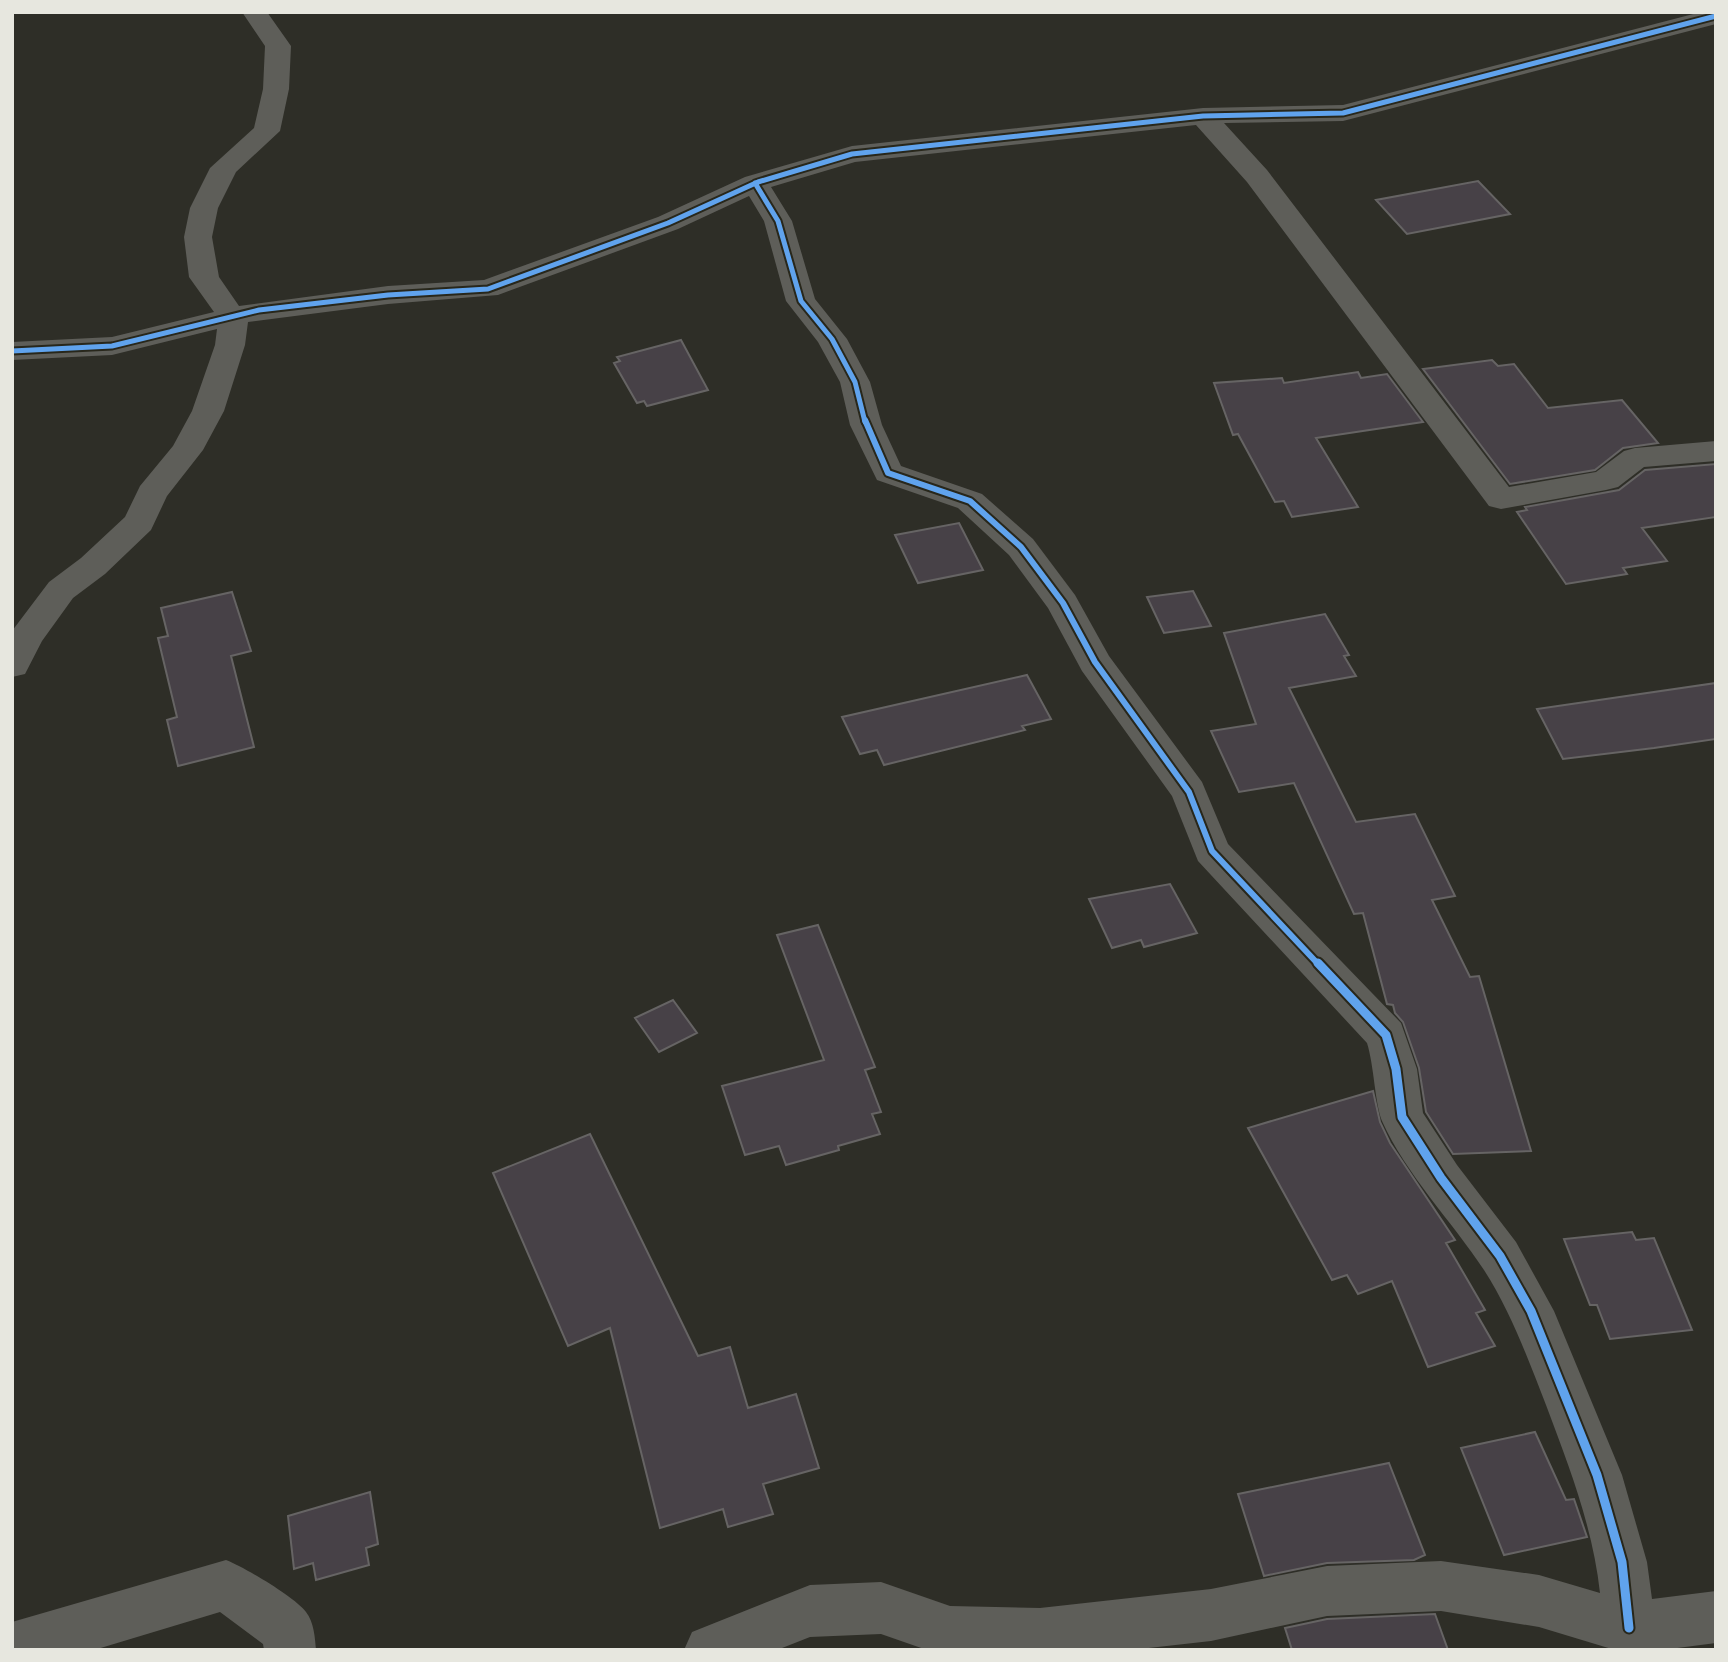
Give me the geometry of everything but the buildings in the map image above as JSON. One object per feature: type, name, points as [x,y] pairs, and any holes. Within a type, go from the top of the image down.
[{"type":"street","points":[[12,665],[27,636],[61,590],[93,566],[139,522],[152,493],[187,450],[208,411],[230,345],[233,318],[204,277],[198,237],[204,208],[224,168],[267,131],[276,89],[278,46],[254,12]]},
{"type":"street","points":[[12,351],[112,346],[259,310],[375,297],[488,289],[668,223],[755,183],[852,154],[1203,116],[1343,113],[1716,16]]},
{"type":"street","points":[[1203,116],[1257,176],[1501,499],[1606,481],[1635,458],[1716,451]]},
{"type":"street","points":[[755,183],[778,222],[801,301],[832,339],[855,382],[866,425],[888,473],[970,501],[1021,547],[1063,603],[1095,662],[1189,792],[1212,851],[1386,1035],[1396,1069],[1402,1117],[1441,1178],[1500,1256],[1531,1311],[1560,1380],[1597,1475],[1622,1562],[1629,1628]]},
{"type":"street","points":[[12,1648],[226,1585],[288,1630],[290,1650]]},
{"type":"street","points":[[709,1650],[810,1611],[881,1608],[950,1632],[1040,1634],[1211,1615],[1327,1591],[1441,1586],[1539,1601],[1629,1628],[1716,1617]]},
{"type":"cycle path","points":[[12,351],[112,346],[259,310],[388,295],[488,289],[668,223],[758,182],[852,154],[1203,116],[1343,113],[1716,16]]},
{"type":"cycle path","points":[[755,183],[778,221],[801,301],[832,339],[855,382],[866,425],[888,473],[970,501],[1021,547],[1063,603],[1095,662],[1189,792],[1212,851],[1386,1035],[1396,1069],[1402,1117],[1441,1178],[1500,1256],[1531,1311],[1560,1380],[1597,1475],[1622,1562],[1629,1628]]}]
